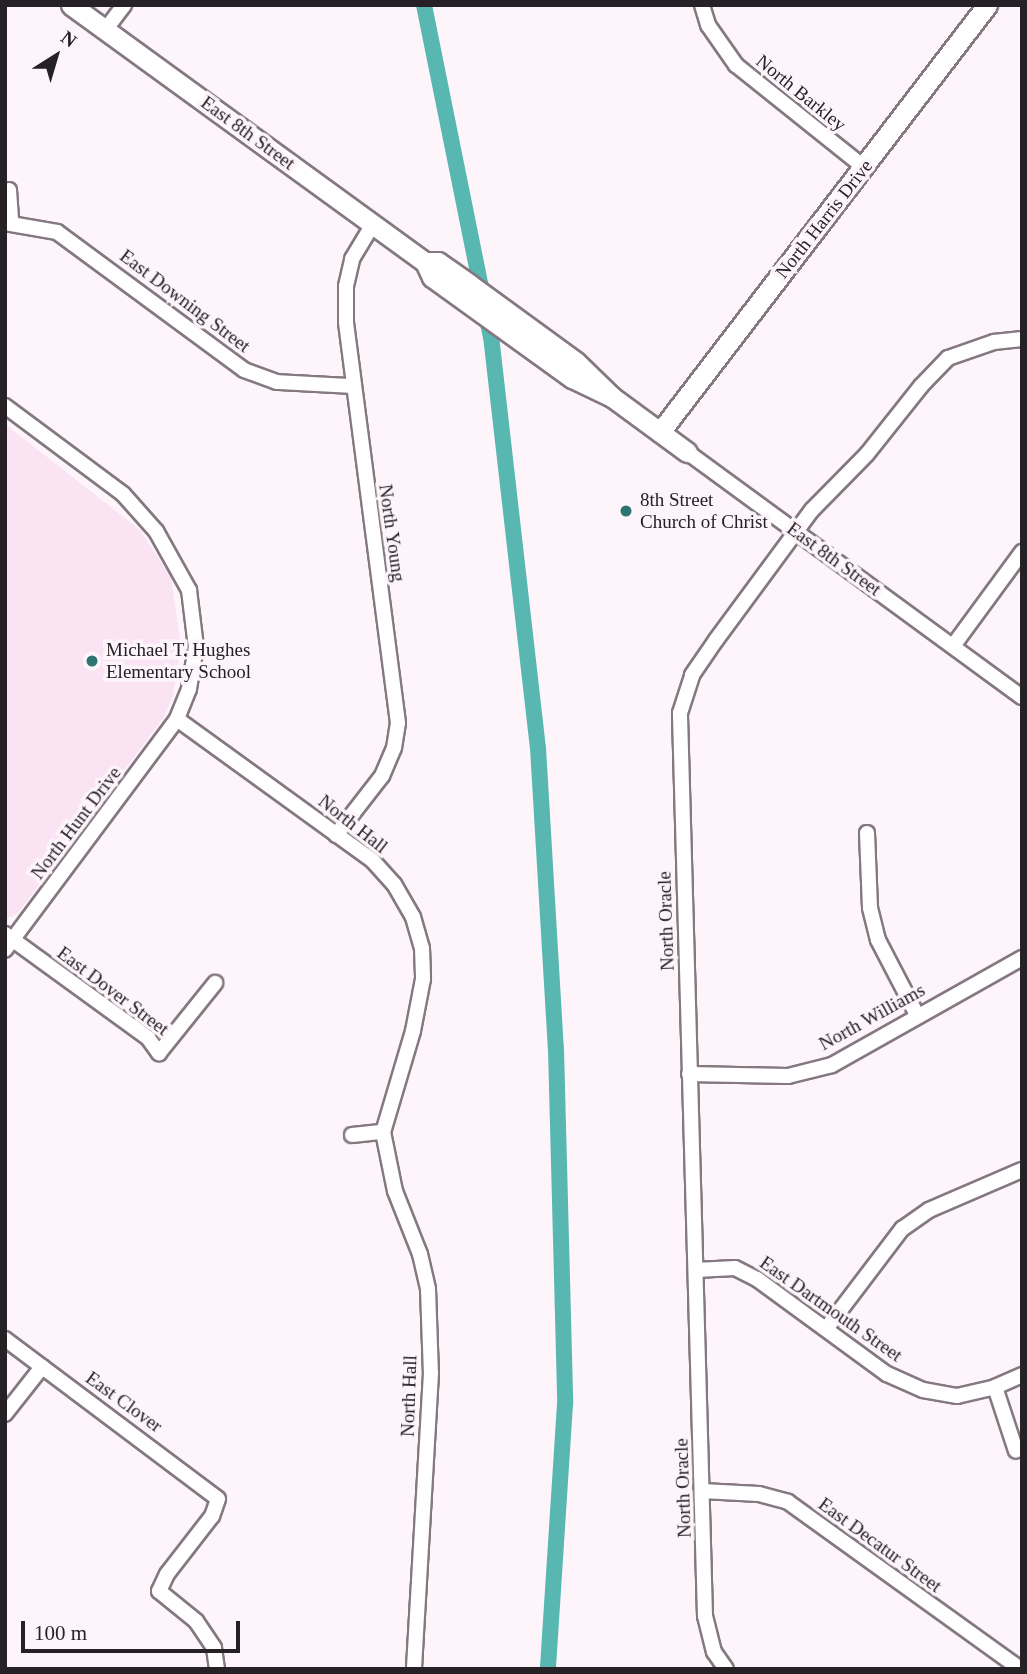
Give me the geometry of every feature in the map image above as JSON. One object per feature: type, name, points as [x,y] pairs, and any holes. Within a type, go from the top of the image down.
[{"type":"street","name":"East 8th Street","points":[[71,5],[425,262],[432,277],[572,378],[612,397]]},
{"type":"street","points":[[106,29],[124,5]]},
{"type":"street","name":"North Barkley","points":[[702,5],[708,25],[736,65],[864,167]]},
{"type":"street","name":"North Harris Drive","points":[[660,432],[987,5]]},
{"type":"street","points":[[8,222],[9,190]]},
{"type":"street","name":"East Downing Street","points":[[8,222],[57,232],[244,370],[276,382],[351,386]]},
{"type":"street","name":"North Young","points":[[336,835],[382,776],[394,748],[398,723],[351,386],[346,286],[352,259],[373,224]]},
{"type":"street","name":"East 8th Street","points":[[425,262],[439,262],[576,362],[612,397],[1022,697]]},
{"type":"street","name":"North Oracle","points":[[726,1669],[714,1652],[705,1616],[680,713],[692,675],[797,531],[948,358],[994,342],[1022,340]]},
{"type":"street","points":[[5,406],[122,494],[177,560],[192,600],[196,647],[190,689],[177,719]]},
{"type":"street","points":[[953,646],[1022,551]]},
{"type":"street","name":"North Hall","points":[[177,719],[373,861],[394,884],[414,917],[422,948],[424,979],[414,1031],[383,1132],[395,1191],[420,1254],[428,1289],[431,1373],[414,1669]]},
{"type":"street","name":"North Hunt Drive","points":[[8,941],[177,719]]},
{"type":"street","points":[[867,833],[870,908],[878,940],[916,1013]]},
{"type":"street","name":"East Dover Street","points":[[8,941],[148,1038],[159,1054],[215,982]]},
{"type":"street","name":"North Williams","points":[[689,1074],[788,1076],[832,1065],[916,1013],[1022,958]]},
{"type":"street","points":[[352,1135],[383,1132]]},
{"type":"street","points":[[826,1329],[902,1228],[929,1210],[1022,1171]]},
{"type":"street","name":"East Dartmouth Street","points":[[696,1270],[735,1268],[758,1279],[887,1374],[923,1390],[957,1395],[995,1387],[1022,1375]]},
{"type":"street","name":"East Clover","points":[[5,1339],[218,1499],[212,1516],[167,1574],[159,1591],[196,1621],[214,1648],[218,1669]]},
{"type":"street","points":[[5,1414],[43,1367]]},
{"type":"street","points":[[995,1387],[1016,1451]]},
{"type":"street","name":"East Decatur Street","points":[[702,1491],[758,1494],[788,1502],[1020,1669]]},
{"type":"shaded area","name":"Michael T. Hughes Elementary School","points":[[5,424],[140,530],[171,577],[181,647],[173,696],[164,717],[18,913],[6,919]]},
{"type":"waterway","points":[[424,5],[491,336],[538,748],[556,1049],[565,1404],[548,1669]]},
{"type":"place","name":"8th Street Church of Christ","points":[[626,511]]},
{"type":"place","name":"Michael T. Hughes Elementary School","points":[[92,661]]}]
